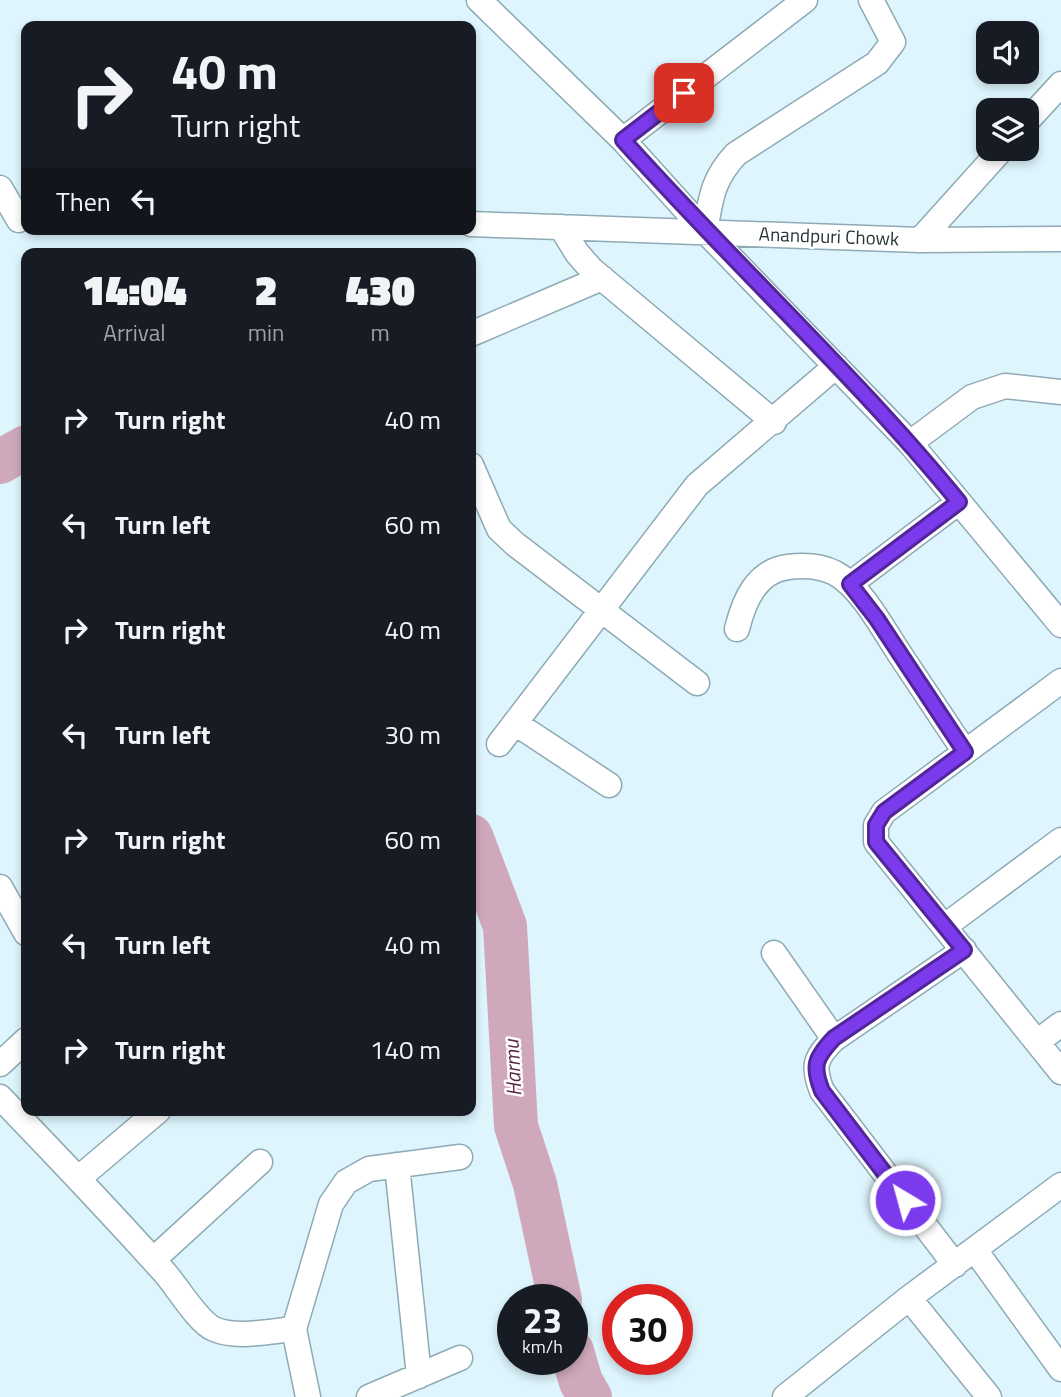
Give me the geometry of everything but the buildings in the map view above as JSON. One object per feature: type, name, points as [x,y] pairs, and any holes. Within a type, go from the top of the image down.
[{"type":"street","points":[[623,140],[805,0]]},
{"type":"street","points":[[705,231],[712,190],[720,172],[736,155],[877,63],[893,42],[871,0]]},
{"type":"street","points":[[492,4],[623,140],[705,231],[910,443],[1061,625]]},
{"type":"street","points":[[1039,108],[1061,84]]},
{"type":"street","points":[[920,240],[991,161]]},
{"type":"street","points":[[0,188],[15,220]]},
{"type":"street","name":"Anandpuri Chowk","points":[[476,224],[920,240],[1061,239]]},
{"type":"street","points":[[561,227],[577,253],[602,278],[774,422]]},
{"type":"street","points":[[476,332],[602,278]]},
{"type":"street","points":[[499,744],[697,485],[732,453],[774,422],[836,366]]},
{"type":"street","points":[[910,443],[972,397],[1005,386],[1061,392]]},
{"type":"street","points":[[476,476],[499,529],[514,544],[697,683]]},
{"type":"street","points":[[850,584],[959,502]]},
{"type":"street","points":[[737,629],[743,604],[757,583],[777,569],[804,565],[834,572],[850,584],[877,619],[965,752]]},
{"type":"street","points":[[1061,681],[884,812],[876,825],[876,842],[1061,1072]]},
{"type":"street","points":[[515,723],[608,785]]},
{"type":"street","points":[[945,926],[1061,840]]},
{"type":"street","points":[[0,887],[21,924]]},
{"type":"street","points":[[964,950],[834,1038],[819,1054],[815,1073],[822,1091],[1061,1368]]},
{"type":"street","points":[[774,953],[834,1038]]},
{"type":"street","points":[[1037,1042],[1061,1024]]},
{"type":"street","points":[[0,1064],[21,1045]]},
{"type":"street","points":[[0,1097],[79,1178],[153,1260],[185,1296],[199,1319],[213,1329],[230,1334],[294,1329]]},
{"type":"street","points":[[79,1178],[152,1116]]},
{"type":"street","points":[[308,1397],[294,1329],[331,1204],[346,1182],[369,1169],[460,1157]]},
{"type":"street","points":[[153,1260],[260,1162]]},
{"type":"street","points":[[397,1165],[419,1376]]},
{"type":"street","points":[[785,1397],[909,1298],[1061,1185]]},
{"type":"street","points":[[909,1298],[989,1397]]},
{"type":"street","points":[[369,1397],[460,1358]]},
{"type":"waterway","name":"Harmu","points":[[0,462],[21,450]]},
{"type":"waterway","name":"Harmu","points":[[476,849],[505,926],[516,1126],[535,1184],[557,1284]]},
{"type":"waterway","name":"Harmu","points":[[579,1375],[590,1397]]},
{"type":"route","points":[[684,93],[623,140],[705,231],[910,443],[959,502],[850,584],[877,619],[965,752],[884,812],[876,825],[876,842],[964,950],[834,1038],[819,1054],[815,1073],[822,1091],[905,1200]]}]
